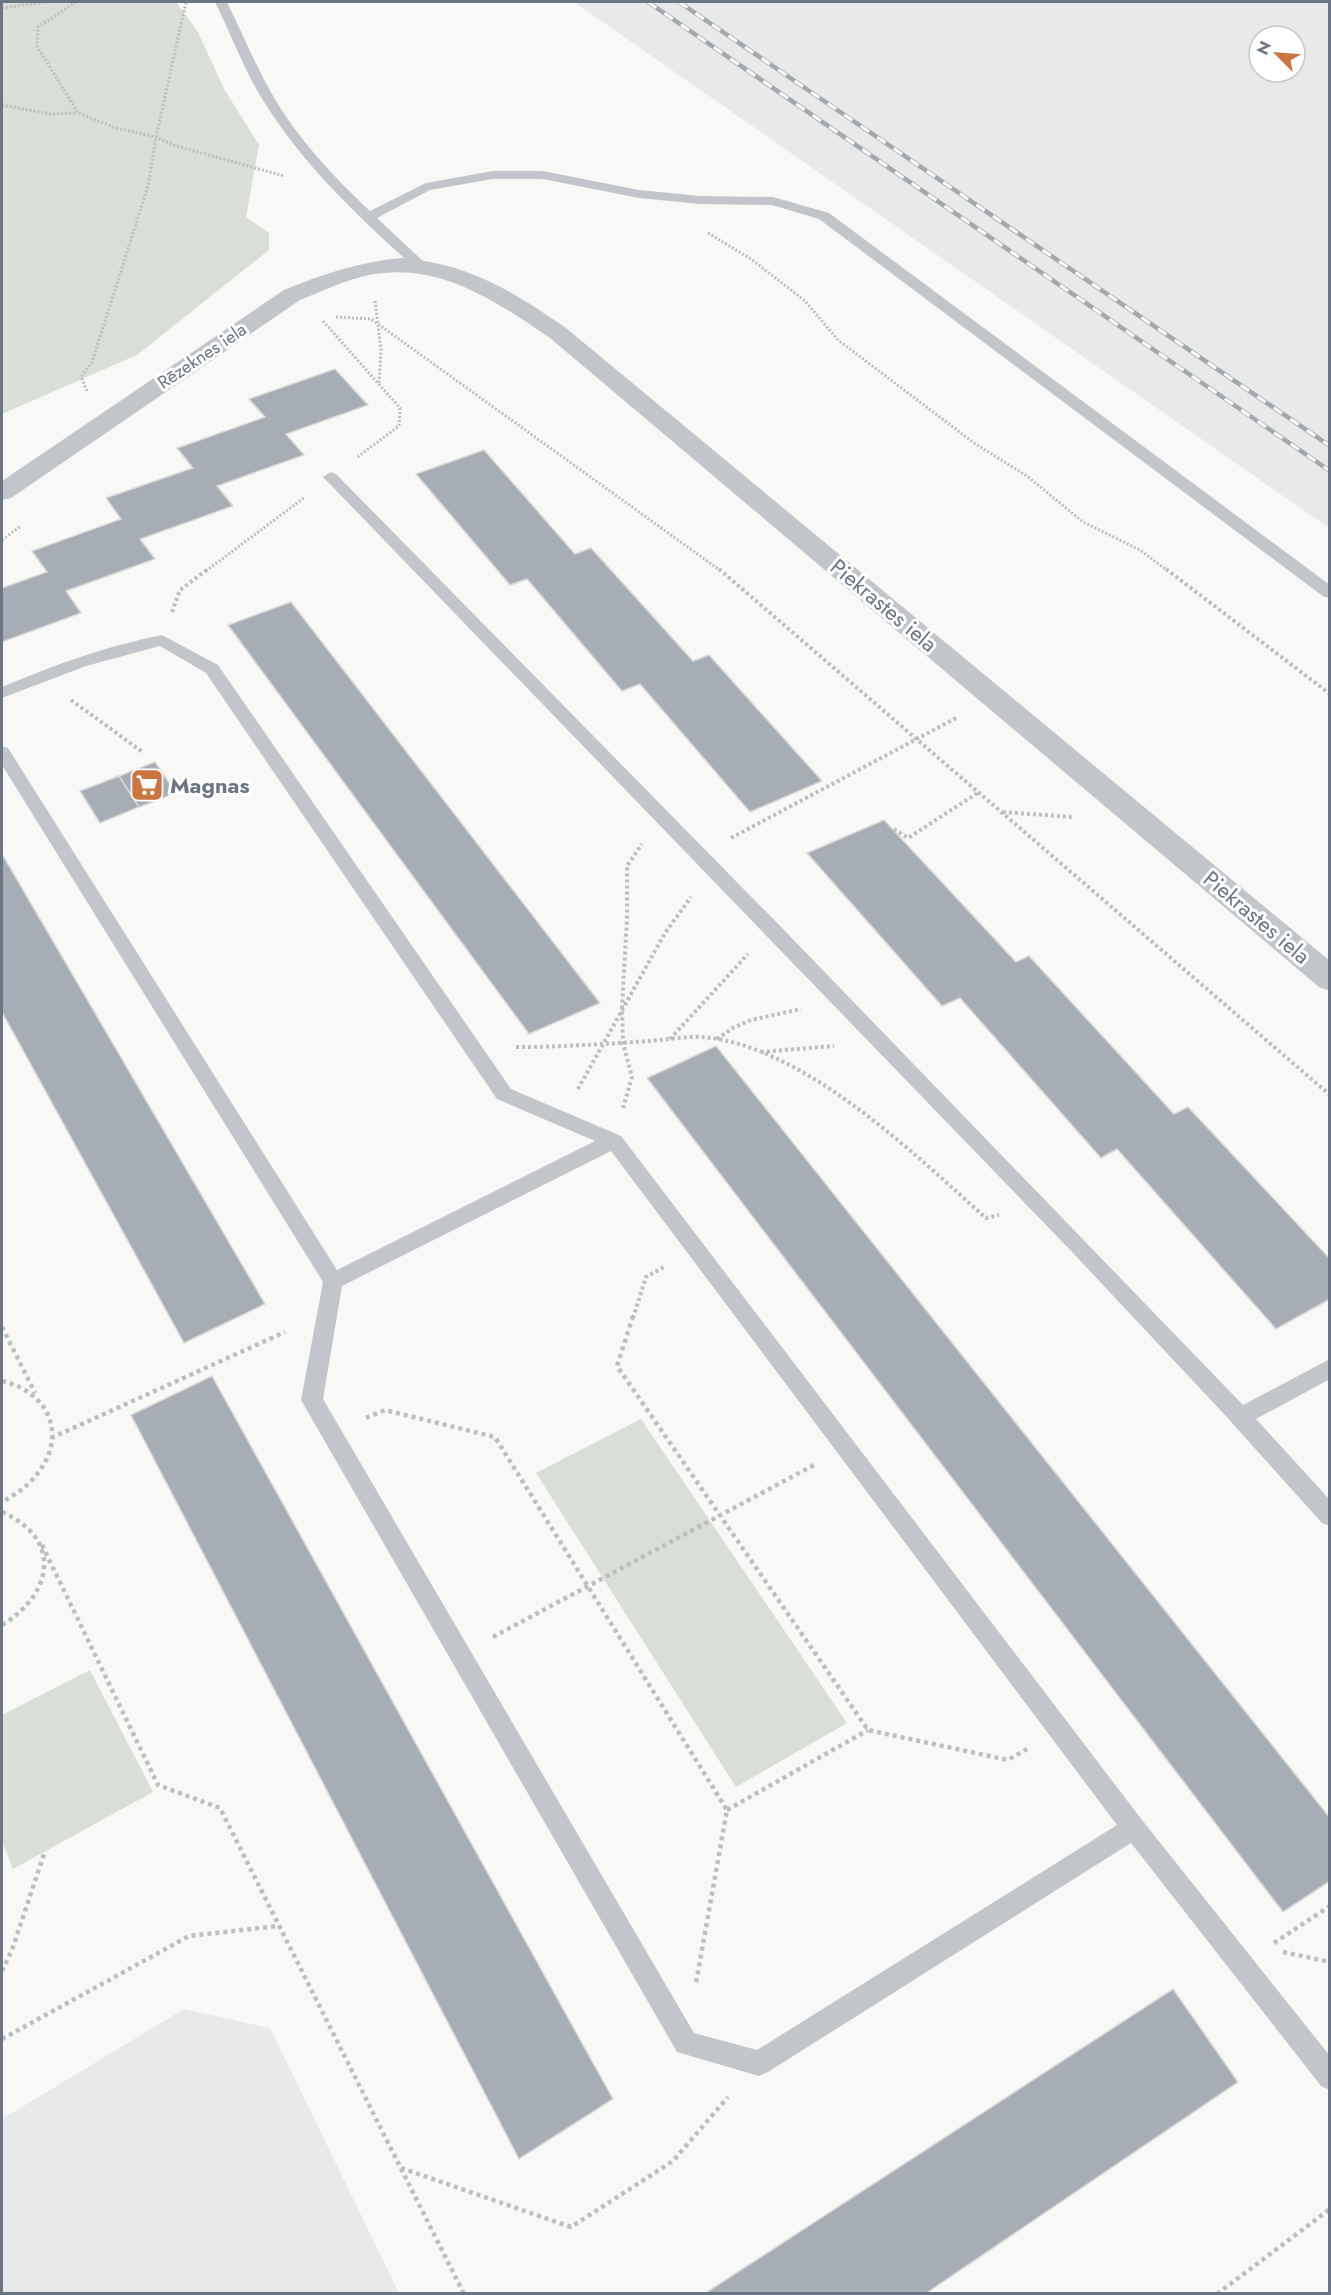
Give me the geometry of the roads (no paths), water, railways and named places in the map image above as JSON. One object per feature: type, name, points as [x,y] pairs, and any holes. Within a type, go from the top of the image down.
[{"type":"street","name":"Rēzeknes iela","points":[[2,492],[292,295],[330,277],[372,265],[419,264]]},
{"type":"street","name":"Piekrastes iela","points":[[419,264],[454,272],[510,299],[558,333],[1329,979]]},
{"type":"lane","points":[[221,2],[271,104],[318,168],[367,218],[419,264]]},
{"type":"lane","points":[[367,218],[426,187],[493,175],[543,175],[639,194],[700,200],[773,201],[824,216],[1329,593]]},
{"type":"lane","points":[[331,477],[702,854],[1041,1206],[1242,1416],[1329,1516]]},
{"type":"lane","points":[[2,693],[39,677],[133,646],[162,640],[212,669],[504,1094],[614,1141],[1134,1827],[1329,2077]]},
{"type":"lane","points":[[2,752],[333,1281],[312,1400],[686,2043],[759,2062],[1134,1827]]},
{"type":"lane","points":[[333,1281],[614,1141]]},
{"type":"lane","points":[[1242,1416],[1329,1368]]},
{"type":"railway","points":[[648,2],[1330,471]]},
{"type":"railway","points":[[679,2],[1330,446]]},
{"type":"place","name":"Magnas","points":[[147,785]]}]
